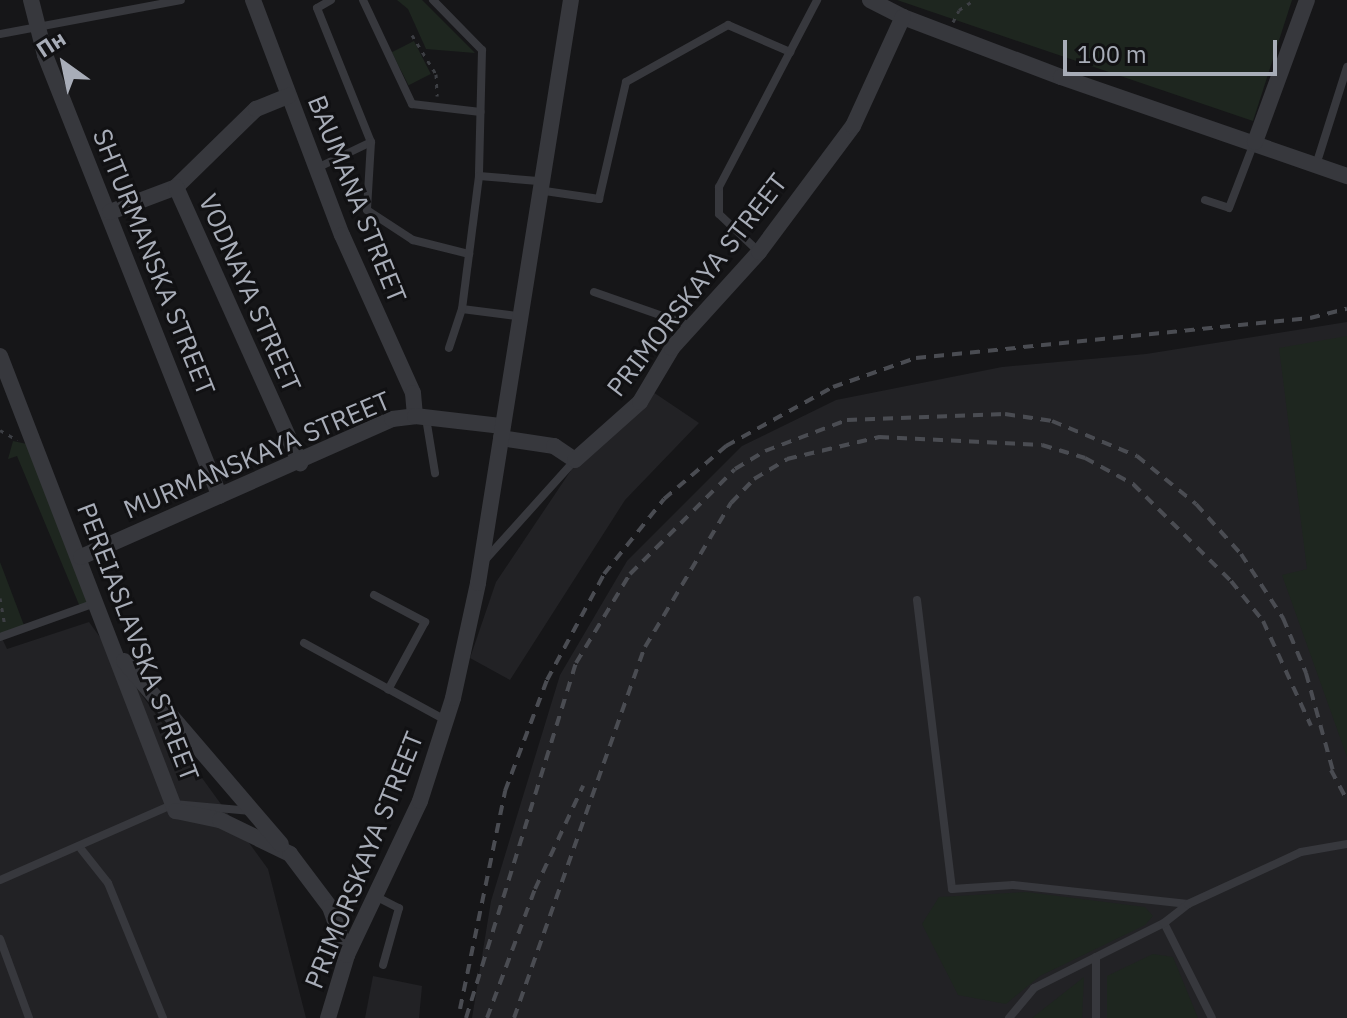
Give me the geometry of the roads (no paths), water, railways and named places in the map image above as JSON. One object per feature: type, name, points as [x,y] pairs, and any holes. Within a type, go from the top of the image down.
[{"type":"street","name":"SHTURMANSKA STREET","points":[[31,0],[38,26],[220,496]]},
{"type":"street","name":"BAUMANA STREET","points":[[253,0],[317,168],[421,416]]},
{"type":"street","name":"PRIMORSKAYA STREET","points":[[328,1018],[347,955],[420,801],[446,720],[480,566],[538,185],[571,0]]},
{"type":"street","points":[[870,0],[948,34],[1347,176]]},
{"type":"street","points":[[1255,142],[1307,0]]},
{"type":"street","name":"PRIMORSKAYA STREET","points":[[575,460],[640,402],[672,348],[759,252],[853,126],[903,17]]},
{"type":"street","name":"VODNAYA STREET","points":[[110,212],[176,187],[256,109],[289,96]]},
{"type":"street","name":"VODNAYA STREET","points":[[176,187],[300,463]]},
{"type":"street","name":"PEREIASLAVSKA STREET","points":[[0,356],[81,557],[176,811],[220,820],[290,854],[330,907],[347,955]]},
{"type":"street","name":"MURMANSKAYA STREET","points":[[81,557],[300,463],[392,419],[421,416],[501,432]]},
{"type":"street","points":[[501,432],[554,446],[575,460]]},
{"type":"street","points":[[118,653],[290,854]]},
{"type":"lane","points":[[0,34],[181,0]]},
{"type":"lane","points":[[331,0],[317,8],[371,142],[367,210],[413,240],[469,254]]},
{"type":"lane","points":[[363,0],[412,104],[481,112]]},
{"type":"lane","points":[[433,0],[482,50],[479,176],[462,309],[449,348]]},
{"type":"lane","points":[[759,252],[719,214],[719,187],[817,0]]},
{"type":"lane","points":[[479,176],[599,199],[626,82],[728,25],[790,52]]},
{"type":"lane","points":[[1316,166],[1347,67]]},
{"type":"lane","points":[[317,168],[371,142]]},
{"type":"lane","points":[[1205,200],[1229,208],[1255,142]]},
{"type":"lane","points":[[594,292],[692,326]]},
{"type":"lane","points":[[462,309],[517,316]]},
{"type":"lane","points":[[421,416],[435,473]]},
{"type":"lane","points":[[480,566],[575,460]]},
{"type":"lane","points":[[374,595],[425,622],[388,690]]},
{"type":"lane","points":[[917,600],[952,889],[1013,885],[1188,904]]},
{"type":"lane","points":[[4,636],[98,602]]},
{"type":"lane","points":[[304,643],[446,720]]},
{"type":"lane","points":[[0,880],[81,849],[174,804],[254,811]]},
{"type":"lane","points":[[1009,1018],[1034,988],[1164,923],[1188,904],[1301,852],[1346,847]]},
{"type":"lane","points":[[81,849],[108,883],[163,1018]]},
{"type":"lane","points":[[375,896],[399,908],[383,965]]},
{"type":"lane","points":[[1164,923],[1212,1018]]},
{"type":"lane","points":[[0,939],[29,1018]]},
{"type":"lane","points":[[1096,957],[1096,1018]]},
{"type":"railway","points":[[460,1009],[505,791],[547,680],[604,574],[664,499],[726,446],[833,387],[916,358],[1310,318],[1347,309]]},
{"type":"railway","points":[[466,1018],[576,663],[630,574],[735,469],[765,451],[847,420],[1005,414],[1052,421],[1137,456],[1196,504],[1241,554],[1283,618],[1306,673],[1335,778]]},
{"type":"railway","points":[[514,1018],[645,647],[731,503],[754,479],[787,459],[879,437],[1042,445],[1085,458],[1133,484],[1231,581],[1263,621],[1311,726]]},
{"type":"railway","points":[[1331,770],[1347,800]]},
{"type":"railway","points":[[487,1018],[535,889],[583,786]]}]
